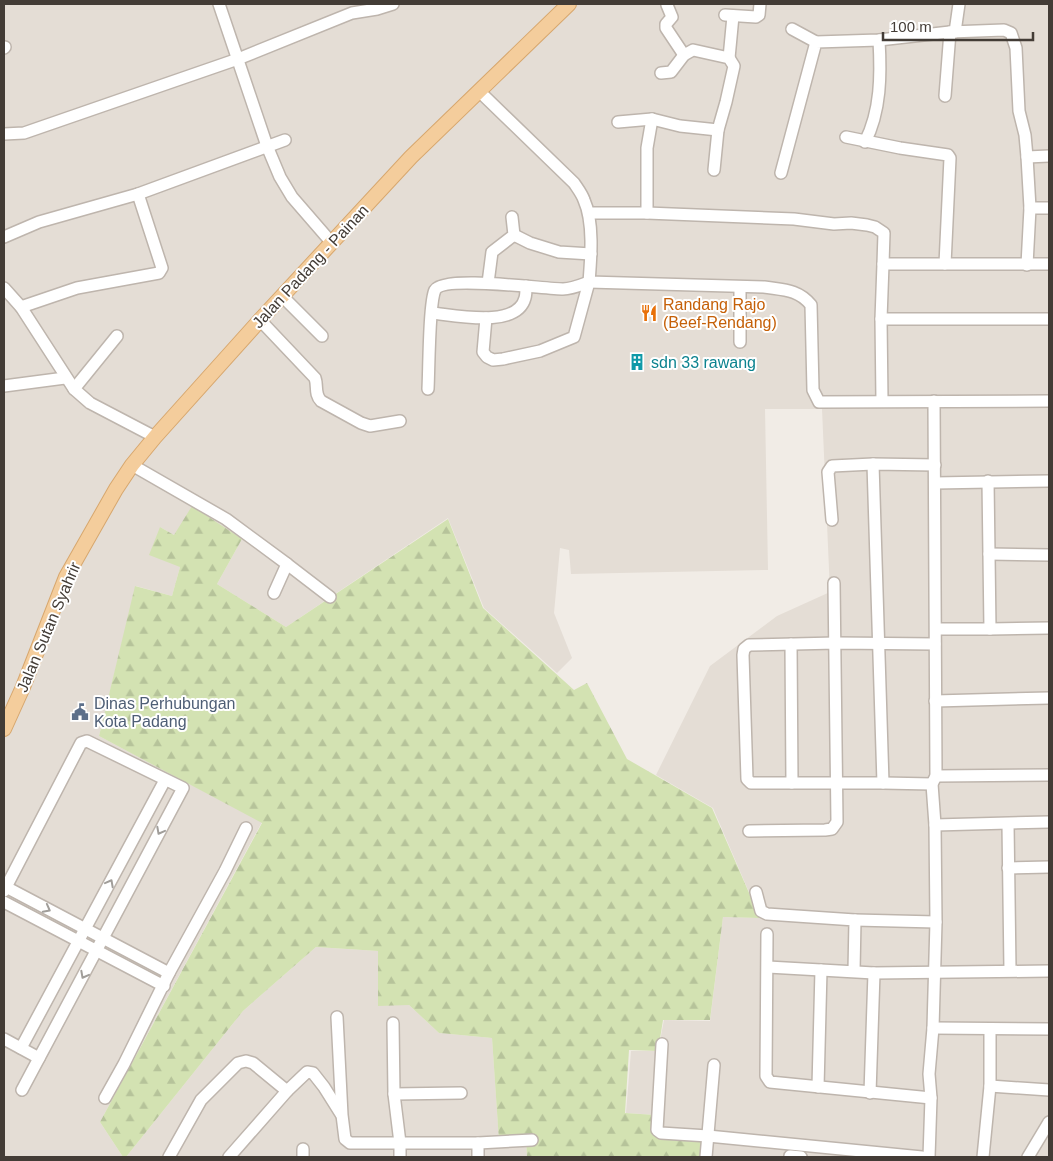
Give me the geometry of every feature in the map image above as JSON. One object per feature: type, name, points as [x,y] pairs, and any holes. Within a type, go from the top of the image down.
[{"type":"main road","name":"Jalan Padang - Painan","points":[[79,552],[116,489],[132,465],[155,437],[331,242],[411,158],[480,92],[564,5]]},
{"type":"main road","name":"Jalan Sutan Syahrir","points":[[4,729],[23,687],[66,578],[79,552]]},
{"type":"street","points":[[220,4],[267,146],[280,177],[292,197],[331,242]]},
{"type":"street","points":[[4,134],[24,133],[238,59],[356,8],[376,9],[393,4]]},
{"type":"street","points":[[714,170],[718,130],[734,66],[729,58],[729,16],[756,18],[759,15],[760,4]]},
{"type":"street","points":[[945,96],[952,32],[959,4]]},
{"type":"street","points":[[667,5],[672,16],[666,24],[666,28],[684,55]]},
{"type":"street","points":[[792,29],[816,42],[879,40],[952,32],[1004,30],[1011,33],[1016,48],[1019,111],[1025,135],[1027,157],[1030,208],[1027,265]]},
{"type":"street","points":[[865,142],[872,129],[878,98],[881,73],[879,40]]},
{"type":"street","points":[[781,173],[816,42]]},
{"type":"street","points":[[661,73],[671,72],[684,55],[692,50],[729,58]]},
{"type":"street","points":[[480,92],[574,183],[584,200],[588,213],[591,254],[589,282],[574,337],[540,351],[493,360],[483,352],[486,318]]},
{"type":"street","points":[[618,122],[652,119],[680,126],[718,130]]},
{"type":"street","points":[[647,213],[647,148],[652,119]]},
{"type":"street","points":[[846,138],[948,155],[950,158],[945,264]]},
{"type":"street","points":[[4,237],[39,222],[138,194],[285,140]]},
{"type":"street","points":[[1027,157],[1049,156]]},
{"type":"street","points":[[21,307],[77,288],[159,273],[162,268],[138,194]]},
{"type":"street","points":[[1030,208],[1049,208]]},
{"type":"street","points":[[588,213],[647,213],[794,219],[834,224],[867,224],[875,227],[884,233],[881,319],[882,401]]},
{"type":"street","points":[[512,217],[514,235]]},
{"type":"street","points":[[514,235],[530,243],[559,252],[591,254]]},
{"type":"street","points":[[488,283],[492,252],[514,235]]},
{"type":"street","points":[[883,264],[1049,264]]},
{"type":"street","points":[[428,389],[432,313],[434,291],[437,287],[446,284],[488,283],[564,289],[589,282],[764,287],[792,291],[804,296],[811,305],[812,390],[819,402],[1049,401]]},
{"type":"street","points":[[432,313],[486,318],[507,316],[519,308],[525,298],[526,286]]},
{"type":"street","points":[[740,287],[740,342]]},
{"type":"street","points":[[4,288],[21,307],[65,378],[74,389],[90,403],[155,437]]},
{"type":"street","points":[[282,296],[322,336]]},
{"type":"street","points":[[881,319],[1049,319]]},
{"type":"street","points":[[260,320],[315,378],[317,398],[321,401],[370,426],[400,421]]},
{"type":"street","points":[[74,389],[117,336]]},
{"type":"street","points":[[4,386],[65,378]]},
{"type":"street","points":[[930,1157],[931,1098],[928,1074],[933,1028],[936,922],[934,401]]},
{"type":"street","points":[[874,464],[883,782]]},
{"type":"street","points":[[832,520],[829,468],[835,465],[934,464]]},
{"type":"street","points":[[132,465],[226,519],[330,597]]},
{"type":"street","points":[[988,481],[990,629]]},
{"type":"street","points":[[935,483],[1049,481]]},
{"type":"street","points":[[989,554],[1049,556]]},
{"type":"street","points":[[274,593],[287,564]]},
{"type":"street","points":[[749,831],[832,829],[837,822],[834,583]]},
{"type":"street","points":[[936,629],[1049,628]]},
{"type":"street","points":[[935,644],[836,643],[749,645],[744,649],[742,655],[747,779],[751,783],[837,783],[1049,775]]},
{"type":"street","points":[[791,644],[792,783]]},
{"type":"street","points":[[935,701],[1049,698]]},
{"type":"street","points":[[22,1090],[40,1058],[96,951],[103,938],[183,788],[87,741],[81,744],[4,888],[103,938],[169,973]]},
{"type":"street","points":[[21,1048],[165,780]]},
{"type":"street","points":[[935,825],[1049,822]]},
{"type":"street","points":[[1008,824],[1010,970]]},
{"type":"street","points":[[105,1098],[246,828]]},
{"type":"street","points":[[1008,868],[1049,867]]},
{"type":"street","points":[[756,892],[761,911],[767,914],[855,920],[936,922]]},
{"type":"street","points":[[4,902],[164,986]]},
{"type":"street","points":[[854,971],[855,920]]},
{"type":"street","points":[[767,934],[766,1076],[770,1082],[931,1098]]},
{"type":"street","points":[[768,967],[874,973],[1049,971]]},
{"type":"street","points":[[818,1087],[821,970]]},
{"type":"street","points":[[870,1093],[874,973]]},
{"type":"street","points":[[338,1017],[342,1115],[345,1139],[350,1143],[478,1143],[532,1140]]},
{"type":"street","points":[[393,1023],[394,1094],[400,1157]]},
{"type":"street","points":[[933,1028],[1049,1029]]},
{"type":"street","points":[[983,1157],[990,1086],[990,1029]]},
{"type":"street","points":[[4,1039],[40,1058]]},
{"type":"street","points":[[662,1044],[657,1130],[661,1133],[922,1157]]},
{"type":"street","points":[[169,1157],[201,1100],[238,1063],[246,1061],[253,1063],[287,1091]]},
{"type":"street","points":[[706,1157],[714,1066]]},
{"type":"street","points":[[229,1157],[287,1091],[307,1072],[312,1073],[324,1087],[342,1115]]},
{"type":"street","points":[[990,1086],[1049,1090]]},
{"type":"street","points":[[394,1094],[461,1093]]},
{"type":"street","points":[[1028,1157],[1049,1122]]},
{"type":"street","points":[[478,1143],[478,1157]]},
{"type":"shaded area","points":[[4,4],[1049,4],[1049,1157],[705,1157],[655,1135],[657,1115],[626,1113],[631,1051],[658,1051],[664,1020],[710,1021],[723,917],[760,918],[713,808],[656,775],[710,666],[777,616],[830,592],[822,409],[765,409],[768,570],[571,574],[569,550],[560,548],[554,613],[572,658],[557,673],[484,608],[448,518],[286,627],[217,584],[242,539],[174,535],[160,527],[180,567],[172,596],[136,586],[99,736],[262,822],[100,1122],[123,1157],[4,1157]]},
{"type":"shaded area","points":[[316,947],[378,951],[409,1005],[439,1033],[492,1038],[499,1140],[526,1139],[527,1157],[126,1157],[243,1011]]},
{"type":"green space","points":[[192,506],[242,539],[217,584],[286,627],[448,519],[483,608],[574,690],[587,683],[627,759],[712,808],[760,918],[723,917],[710,1020],[663,1020],[658,1051],[629,1050],[625,1113],[656,1115],[655,1136],[704,1141],[700,1157],[527,1157],[526,1139],[499,1141],[492,1038],[439,1033],[409,1005],[378,1006],[378,951],[316,947],[243,1011],[126,1157],[123,1157],[100,1122],[262,823],[99,736],[135,586],[172,596],[180,567],[149,555],[160,527],[174,535]]},
{"type":"place","name":"Randang Rajo (Beef-Rendang)","points":[[649,313]]},
{"type":"place","name":"sdn 33 rawang","points":[[637,362]]},
{"type":"place","name":"Dinas Perhubungan Kota Padang","points":[[80,712]]}]
